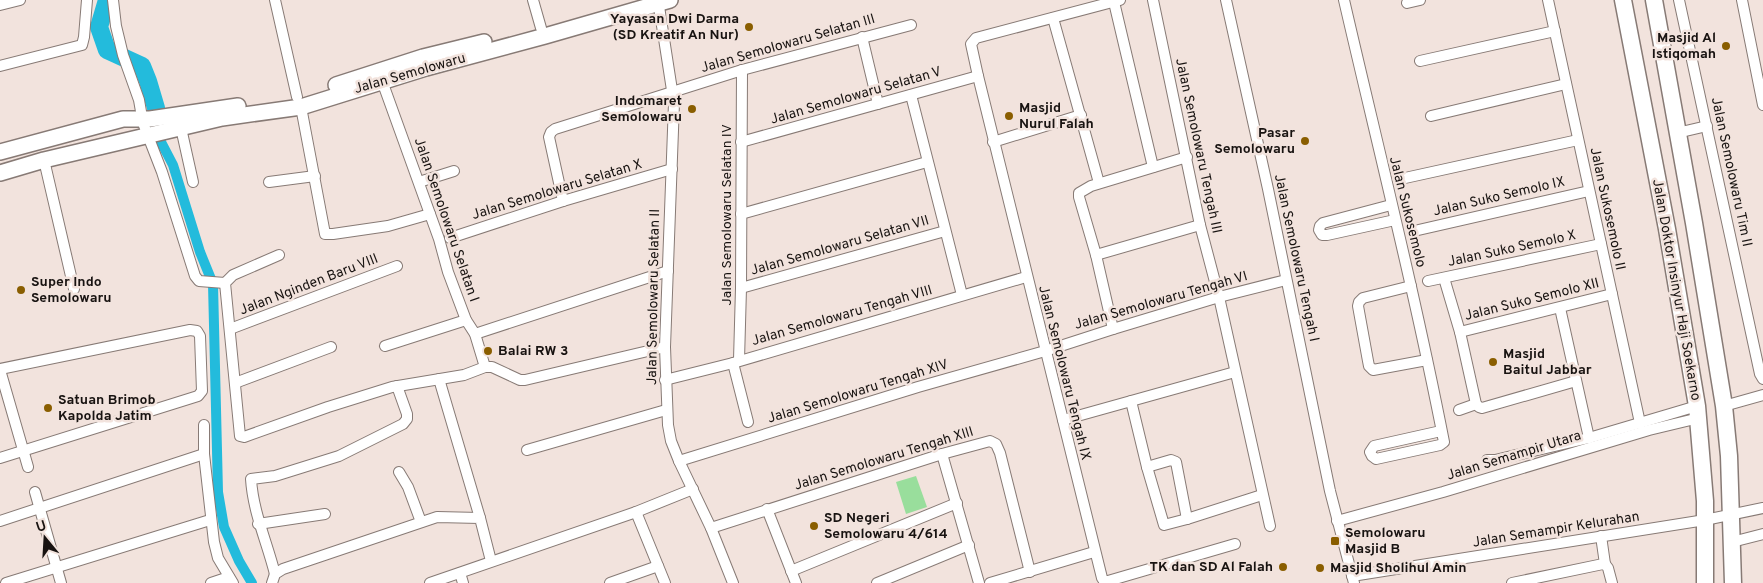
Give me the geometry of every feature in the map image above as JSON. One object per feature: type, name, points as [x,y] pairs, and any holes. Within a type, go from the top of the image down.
[{"type":"main road","name":"Jalan Semolowaru","points":[[155,126],[299,102],[425,62],[638,0]]},
{"type":"main road","name":"Jalan Doktor Insinyur Haji Soekarno","points":[[1623,0],[1667,229],[1698,412],[1705,520],[1705,583]]},
{"type":"main road","name":"Jalan Doktor Insinyur Haji Soekarno","points":[[1654,0],[1694,223],[1724,406],[1729,456],[1733,583]]},
{"type":"main road","name":"Jalan Semolowaru","points":[[155,126],[243,114],[299,102],[382,81],[425,62],[498,49],[662,1]]},
{"type":"main road","points":[[0,152],[123,119],[155,126]]},
{"type":"main road","points":[[0,173],[155,126]]},
{"type":"main road","points":[[1659,191],[1666,193],[1674,192],[1681,189],[1686,183]]},
{"type":"main road","points":[[1667,229],[1670,224],[1679,219],[1689,220],[1694,223]]},
{"type":"street","points":[[0,5],[20,0]]},
{"type":"street","points":[[0,66],[82,45],[87,0]]},
{"type":"street","points":[[113,0],[116,26],[123,55],[139,100],[193,182]]},
{"type":"street","points":[[275,0],[315,176],[325,234],[348,229],[388,226],[430,214]]},
{"type":"street","points":[[533,0],[542,28]]},
{"type":"street","name":"Jalan Semolowaru Tengah III","points":[[1154,0],[1200,224],[1270,526]]},
{"type":"street","name":"Jalan Semolowaru Tengah I","points":[[1226,0],[1337,521],[1353,580]]},
{"type":"street","name":"Jalan Sukosemolo","points":[[1344,0],[1411,286],[1441,431]]},
{"type":"street","points":[[1407,3],[1420,0]]},
{"type":"street","name":"Jalan Sukosemolo II","points":[[1548,0],[1640,423]]},
{"type":"street","name":"Jalan Semolowaru Tim II","points":[[1679,0],[1760,374],[1763,379]]},
{"type":"street","points":[[1742,0],[1763,105]]},
{"type":"street","name":"Jalan Semolowaru Selatan II","points":[[662,1],[674,112],[665,347],[666,410],[671,441],[733,583]]},
{"type":"street","points":[[1099,183],[1081,114],[1052,18],[1117,1],[1153,167]]},
{"type":"street","name":"Jalan Semolowaru Tengah IX","points":[[1052,18],[975,38],[971,44],[1026,277],[1102,578],[1106,582],[1235,544]]},
{"type":"street","name":"Jalan Semolowaru Selatan III","points":[[563,201],[549,137],[555,129],[742,70],[911,25]]},
{"type":"street","points":[[1420,61],[1555,32]]},
{"type":"street","points":[[862,37],[878,104]]},
{"type":"street","name":"Jalan Semolowaru Selatan IV","points":[[742,70],[741,288],[736,361],[748,422]]},
{"type":"street","name":"Jalan Semolowaru Selatan V","points":[[741,142],[978,76]]},
{"type":"street","name":"Jalan Semolowaru Selatan I","points":[[382,81],[439,239],[448,272],[466,320],[475,334],[485,367]]},
{"type":"street","points":[[1431,116],[1566,84]]},
{"type":"street","points":[[911,95],[962,295]]},
{"type":"street","points":[[994,142],[1081,114]]},
{"type":"street","points":[[155,126],[162,172],[195,276],[199,282],[220,283],[233,275],[279,255]]},
{"type":"street","points":[[1677,133],[1707,126]]},
{"type":"street","points":[[1405,178],[1578,140]]},
{"type":"street","points":[[1113,328],[1079,193],[1085,188],[1099,183],[1187,157]]},
{"type":"street","points":[[44,160],[74,289]]},
{"type":"street","points":[[741,214],[927,162]]},
{"type":"street","name":"Jalan Semolowaru Selatan X","points":[[450,238],[672,168]]},
{"type":"street","points":[[419,182],[454,171]]},
{"type":"street","points":[[269,182],[315,176]]},
{"type":"street","name":"Jalan Suko Semolo IX","points":[[1414,231],[1590,191]]},
{"type":"street","points":[[1392,205],[1323,223],[1319,230],[1322,236],[1395,220]]},
{"type":"street","points":[[1096,255],[1200,224]]},
{"type":"street","name":"Jalan Semolowaru Selatan VII","points":[[741,288],[945,231]]},
{"type":"street","name":"Jalan Suko Semolo X","points":[[1428,281],[1601,244]]},
{"type":"street","name":"Jalan Nginden Baru VIII","points":[[230,329],[397,266]]},
{"type":"street","points":[[475,334],[668,271]]},
{"type":"street","name":"Jalan Semolowaru Tengah VIII","points":[[665,380],[1026,277]]},
{"type":"street","points":[[1444,278],[1460,332],[1476,404],[1479,407],[1482,408],[1576,381]]},
{"type":"street","name":"Jalan Semolowaru Tengah VI","points":[[1045,351],[1113,328],[1218,297],[1286,280]]},
{"type":"street","name":"Jalan Nginden Baru VIII","points":[[220,283],[230,329],[240,436],[397,386]]},
{"type":"street","points":[[1411,286],[1363,298],[1359,302],[1358,306],[1369,366],[1374,370],[1427,360]]},
{"type":"street","name":"Jalan Suko Semolo XII","points":[[1460,332],[1612,294]]},
{"type":"street","points":[[1560,308],[1588,438]]},
{"type":"street","points":[[385,346],[466,320]]},
{"type":"street","points":[[0,458],[24,451],[196,397],[202,391],[200,336],[197,331],[190,330],[0,370],[24,451],[28,467]]},
{"type":"street","points":[[235,383],[331,347]]},
{"type":"street","points":[[274,579],[267,542],[258,524],[250,481],[252,478],[275,476],[339,456],[403,424],[407,419],[407,414],[397,386],[472,373],[485,367],[492,367],[520,380],[525,380],[665,347]]},
{"type":"street","name":"Jalan Semolowaru Tengah XIV","points":[[680,461],[918,387],[1045,351]]},
{"type":"street","points":[[1063,420],[1235,372]]},
{"type":"street","points":[[439,379],[491,562]]},
{"type":"street","points":[[1724,406],[1763,395]]},
{"type":"street","points":[[1131,401],[1163,524],[1167,525],[1262,495]]},
{"type":"street","points":[[1459,410],[1476,404]]},
{"type":"street","points":[[527,450],[666,410]]},
{"type":"street","points":[[1487,460],[1495,460],[1588,438],[1640,423],[1698,412]]},
{"type":"street","name":"Jalan Semampir Utara","points":[[1337,521],[1443,492],[1631,435],[1698,412]]},
{"type":"street","points":[[204,425],[204,454],[210,520],[218,558],[231,580],[211,583]]},
{"type":"street","points":[[1441,431],[1444,442],[1440,445],[1376,459],[1373,458],[1370,452],[1374,446],[1441,431]]},
{"type":"street","name":"Jalan Semolowaru Tengah XIII","points":[[710,528],[987,441],[994,442],[1000,453],[1030,572]]},
{"type":"street","points":[[0,521],[204,454]]},
{"type":"street","points":[[942,454],[979,583]]},
{"type":"street","points":[[1147,467],[1171,460],[1176,462],[1187,519]]},
{"type":"street","points":[[399,472],[408,487],[421,522]]},
{"type":"street","points":[[430,583],[461,578],[491,562],[636,512],[692,489]]},
{"type":"street","points":[[35,492],[60,583]]},
{"type":"street","points":[[791,572],[957,503]]},
{"type":"street","name":"Jalan Semampir Kelurahan","points":[[1353,580],[1601,536],[1731,516],[1763,508]]},
{"type":"street","points":[[767,509],[796,583]]},
{"type":"street","points":[[636,512],[665,583]]},
{"type":"street","points":[[258,524],[325,514]]},
{"type":"street","points":[[274,579],[283,569],[437,517],[480,518]]},
{"type":"street","points":[[6,583],[210,520]]},
{"type":"street","points":[[1732,542],[1763,534]]},
{"type":"street","points":[[1601,536],[1612,583]]},
{"type":"street","points":[[877,583],[969,545]]},
{"type":"street","points":[[990,583],[1094,552]]},
{"type":"street","points":[[610,583],[658,566]]},
{"type":"street","points":[[1512,583],[1544,580],[1607,568]]},
{"type":"green space","points":[[916,476],[927,507],[906,514],[896,482]]},
{"type":"waterway","points":[[107,0],[99,27],[107,50],[142,66],[156,108]]},
{"type":"waterway","points":[[161,142],[173,165],[200,252],[213,284],[218,492],[224,527],[239,561],[252,583]]},
{"type":"place","name":"Yayasan Dwi Darma (SD Kreatif An Nur)","points":[[749,27]]},
{"type":"place","name":"Masjid Al Istiqomah","points":[[1726,46]]},
{"type":"place","name":"Indomaret Semolowaru","points":[[692,109]]},
{"type":"place","name":"Masjid Nurul Falah","points":[[1009,116]]},
{"type":"place","name":"Pasar Semolowaru","points":[[1305,141]]},
{"type":"place","name":"Super Indo Semolowaru","points":[[21,290]]},
{"type":"place","name":"Balai RW 3","points":[[488,351]]},
{"type":"place","name":"Masjid Baitul Jabbar","points":[[1493,362]]},
{"type":"place","name":"Satuan Brimob Kapolda Jatim","points":[[48,408]]},
{"type":"place","name":"SD Negeri Semolowaru 4/614","points":[[814,526]]},
{"type":"place","name":"Semolowaru Masjid B","points":[[1335,541]]},
{"type":"place","name":"TK dan SD Al Falah","points":[[1283,567]]},
{"type":"place","name":"Masjid Sholihul Amin","points":[[1320,568]]}]
